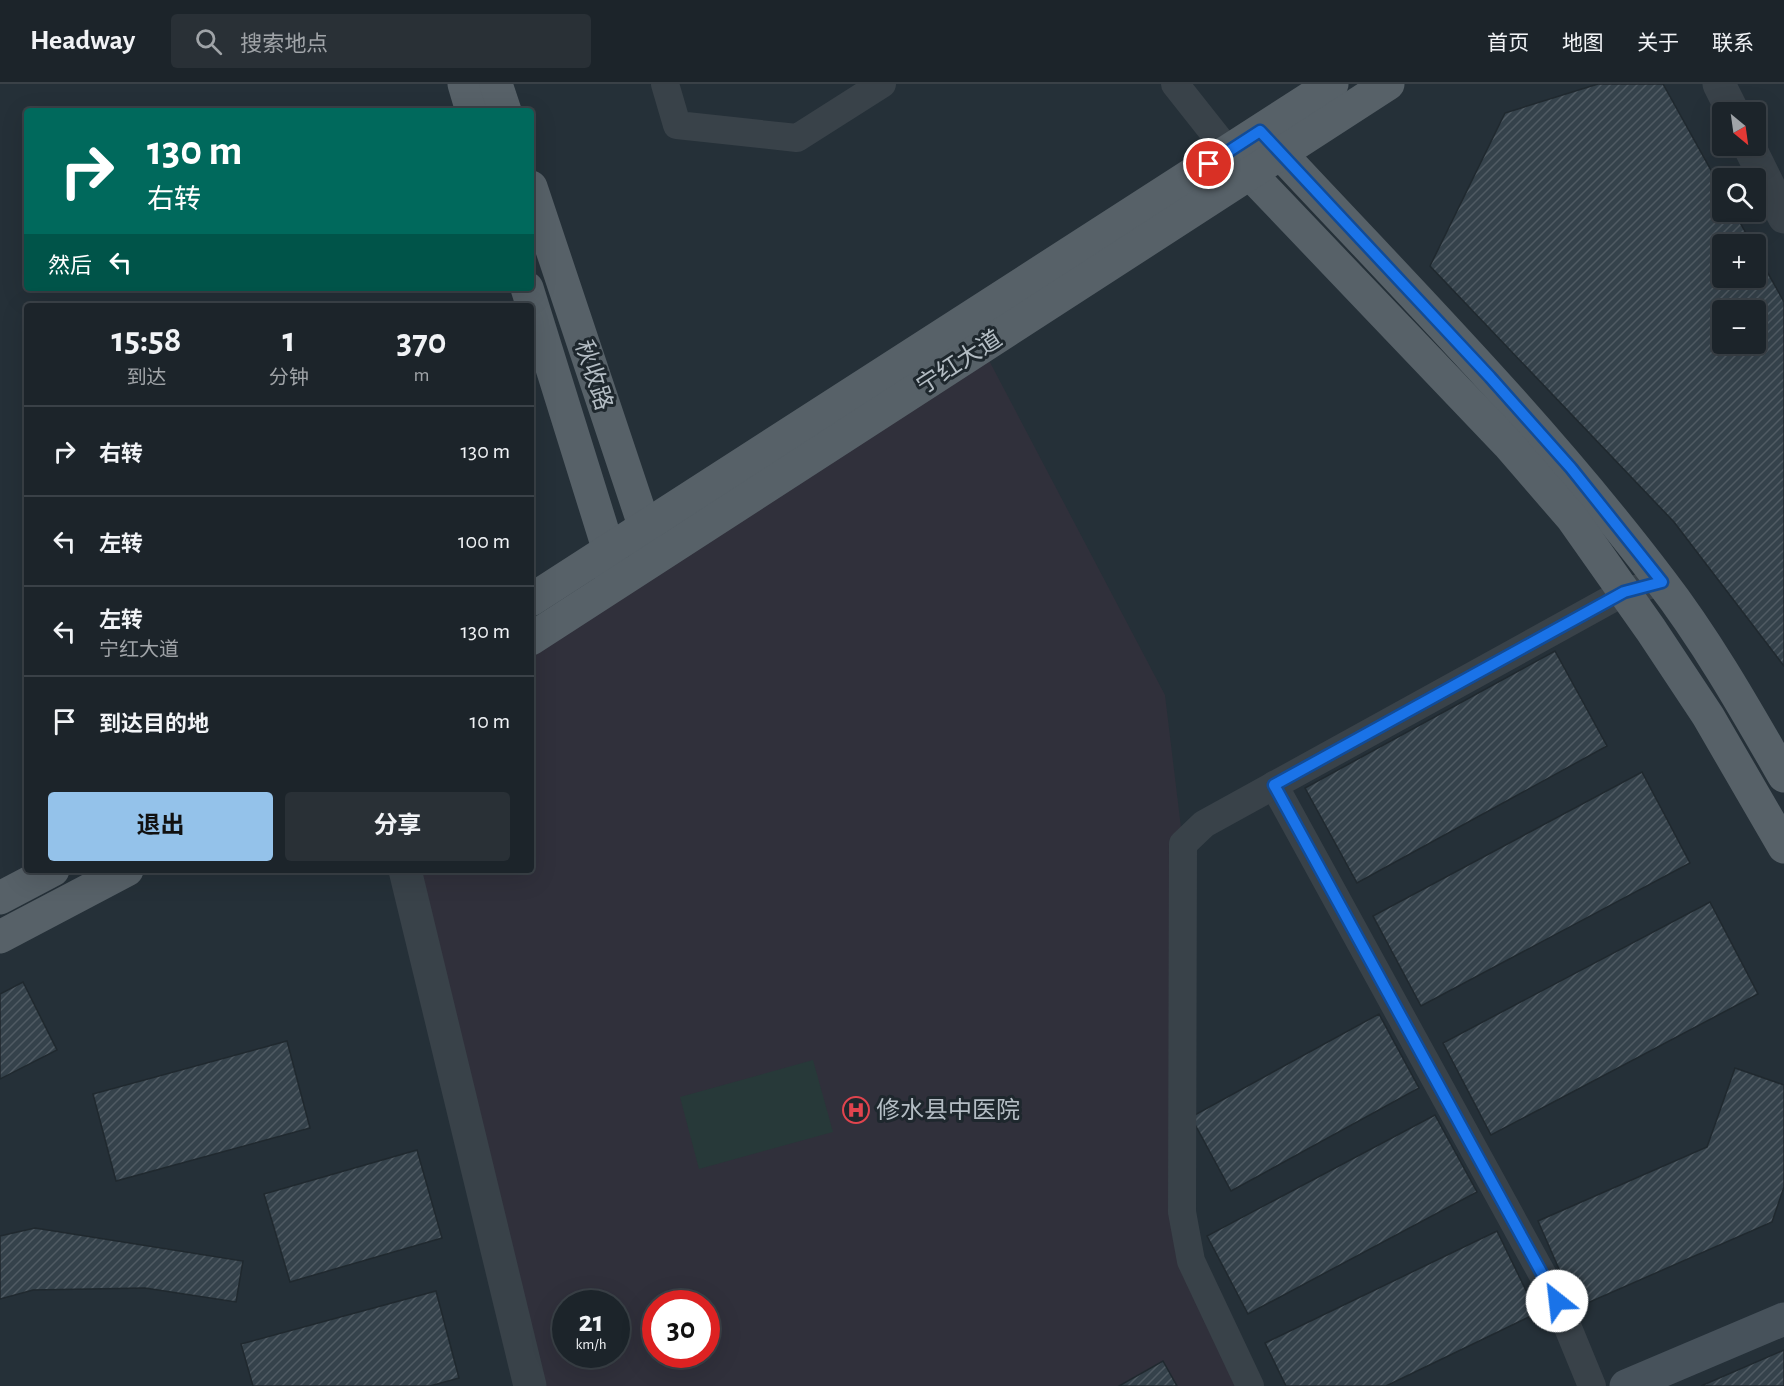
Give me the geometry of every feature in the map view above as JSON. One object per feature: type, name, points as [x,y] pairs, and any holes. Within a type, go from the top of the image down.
[{"type":"main road","points":[[464,84],[471,108]]},
{"type":"main road","points":[[496,84],[505,108]]},
{"type":"main road","name":"宁红大道","points":[[1270,142],[1332,84]]},
{"type":"main road","name":"宁红大道","points":[[534,598],[1270,142],[1388,84]]},
{"type":"main road","points":[[1270,142],[1490,377],[1571,468],[1662,582],[1739,697],[1784,776]]},
{"type":"main road","points":[[1239,162],[1508,444],[1572,519],[1708,717],[1784,847]]},
{"type":"main road","name":"宁红大道","points":[[534,637],[646,565],[1239,162]]},
{"type":"main road","name":"秋收路","points":[[534,197],[645,528],[646,565]]},
{"type":"main road","name":"秋收路","points":[[534,310],[609,550],[611,588]]},
{"type":"main road","points":[[0,898],[46,873]]},
{"type":"main road","points":[[0,937],[122,873]]},
{"type":"main road","points":[[1626,1386],[1784,1319]]},
{"type":"street","points":[[664,84],[676,125],[797,138],[882,84]]},
{"type":"street","points":[[1175,84],[1239,162]]},
{"type":"street","points":[[1719,84],[1728,102]]},
{"type":"street","points":[[1754,156],[1784,217]]},
{"type":"street","points":[[1251,1386],[1191,1261],[1182,1212],[1183,844],[1204,824],[1624,592],[1662,582]]},
{"type":"street","points":[[1274,785],[1557,1301],[1593,1386]]},
{"type":"street","points":[[406,873],[530,1386]]},
{"type":"shaded area","points":[[982,347],[1165,695],[1183,844],[1182,1212],[1250,1386],[530,1386],[406,873],[534,873],[534,637]]},
{"type":"shaded area","points":[[813,1060],[833,1132],[699,1169],[680,1097]]},
{"type":"building","points":[[1598,84],[1663,84],[1712,172],[1712,222],[1740,222],[1746,234],[1712,234],[1712,288],[1766,288],[1766,270],[1784,302],[1784,666],[1674,522],[1430,266],[1505,113]]},
{"type":"building","points":[[1555,651],[1607,746],[1357,883],[1305,788]]},
{"type":"building","points":[[1642,772],[1690,863],[1421,1006],[1373,916]]},
{"type":"building","points":[[1710,902],[1758,994],[1491,1135],[1443,1043]]},
{"type":"building","points":[[23,982],[57,1050],[0,1079],[0,994]]},
{"type":"building","points":[[1379,1014],[1419,1088],[1231,1191],[1191,1117]]},
{"type":"building","points":[[287,1041],[310,1128],[116,1181],[93,1094]]},
{"type":"building","points":[[1735,1068],[1784,1085],[1784,1187],[1772,1222],[1576,1308],[1538,1221],[1707,1147]]},
{"type":"building","points":[[1435,1115],[1477,1192],[1248,1314],[1207,1236]]},
{"type":"building","points":[[417,1150],[442,1238],[290,1282],[264,1194]]},
{"type":"building","points":[[35,1228],[243,1261],[236,1302],[145,1288],[33,1290],[0,1299],[0,1236]]},
{"type":"building","points":[[1497,1231],[1537,1313],[1386,1386],[1286,1386],[1265,1343]]},
{"type":"building","points":[[436,1291],[459,1378],[430,1386],[253,1386],[241,1344]]},
{"type":"building","points":[[1784,1350],[1784,1386],[1701,1386]]},
{"type":"building","points":[[1163,1361],[1177,1386],[1119,1386]]},
{"type":"place","name":"修水县中医院","points":[[856,1110]]},
{"type":"route","points":[[1209,164],[1260,131],[1490,377],[1571,468],[1662,582],[1624,592],[1274,785],[1557,1301]]}]
